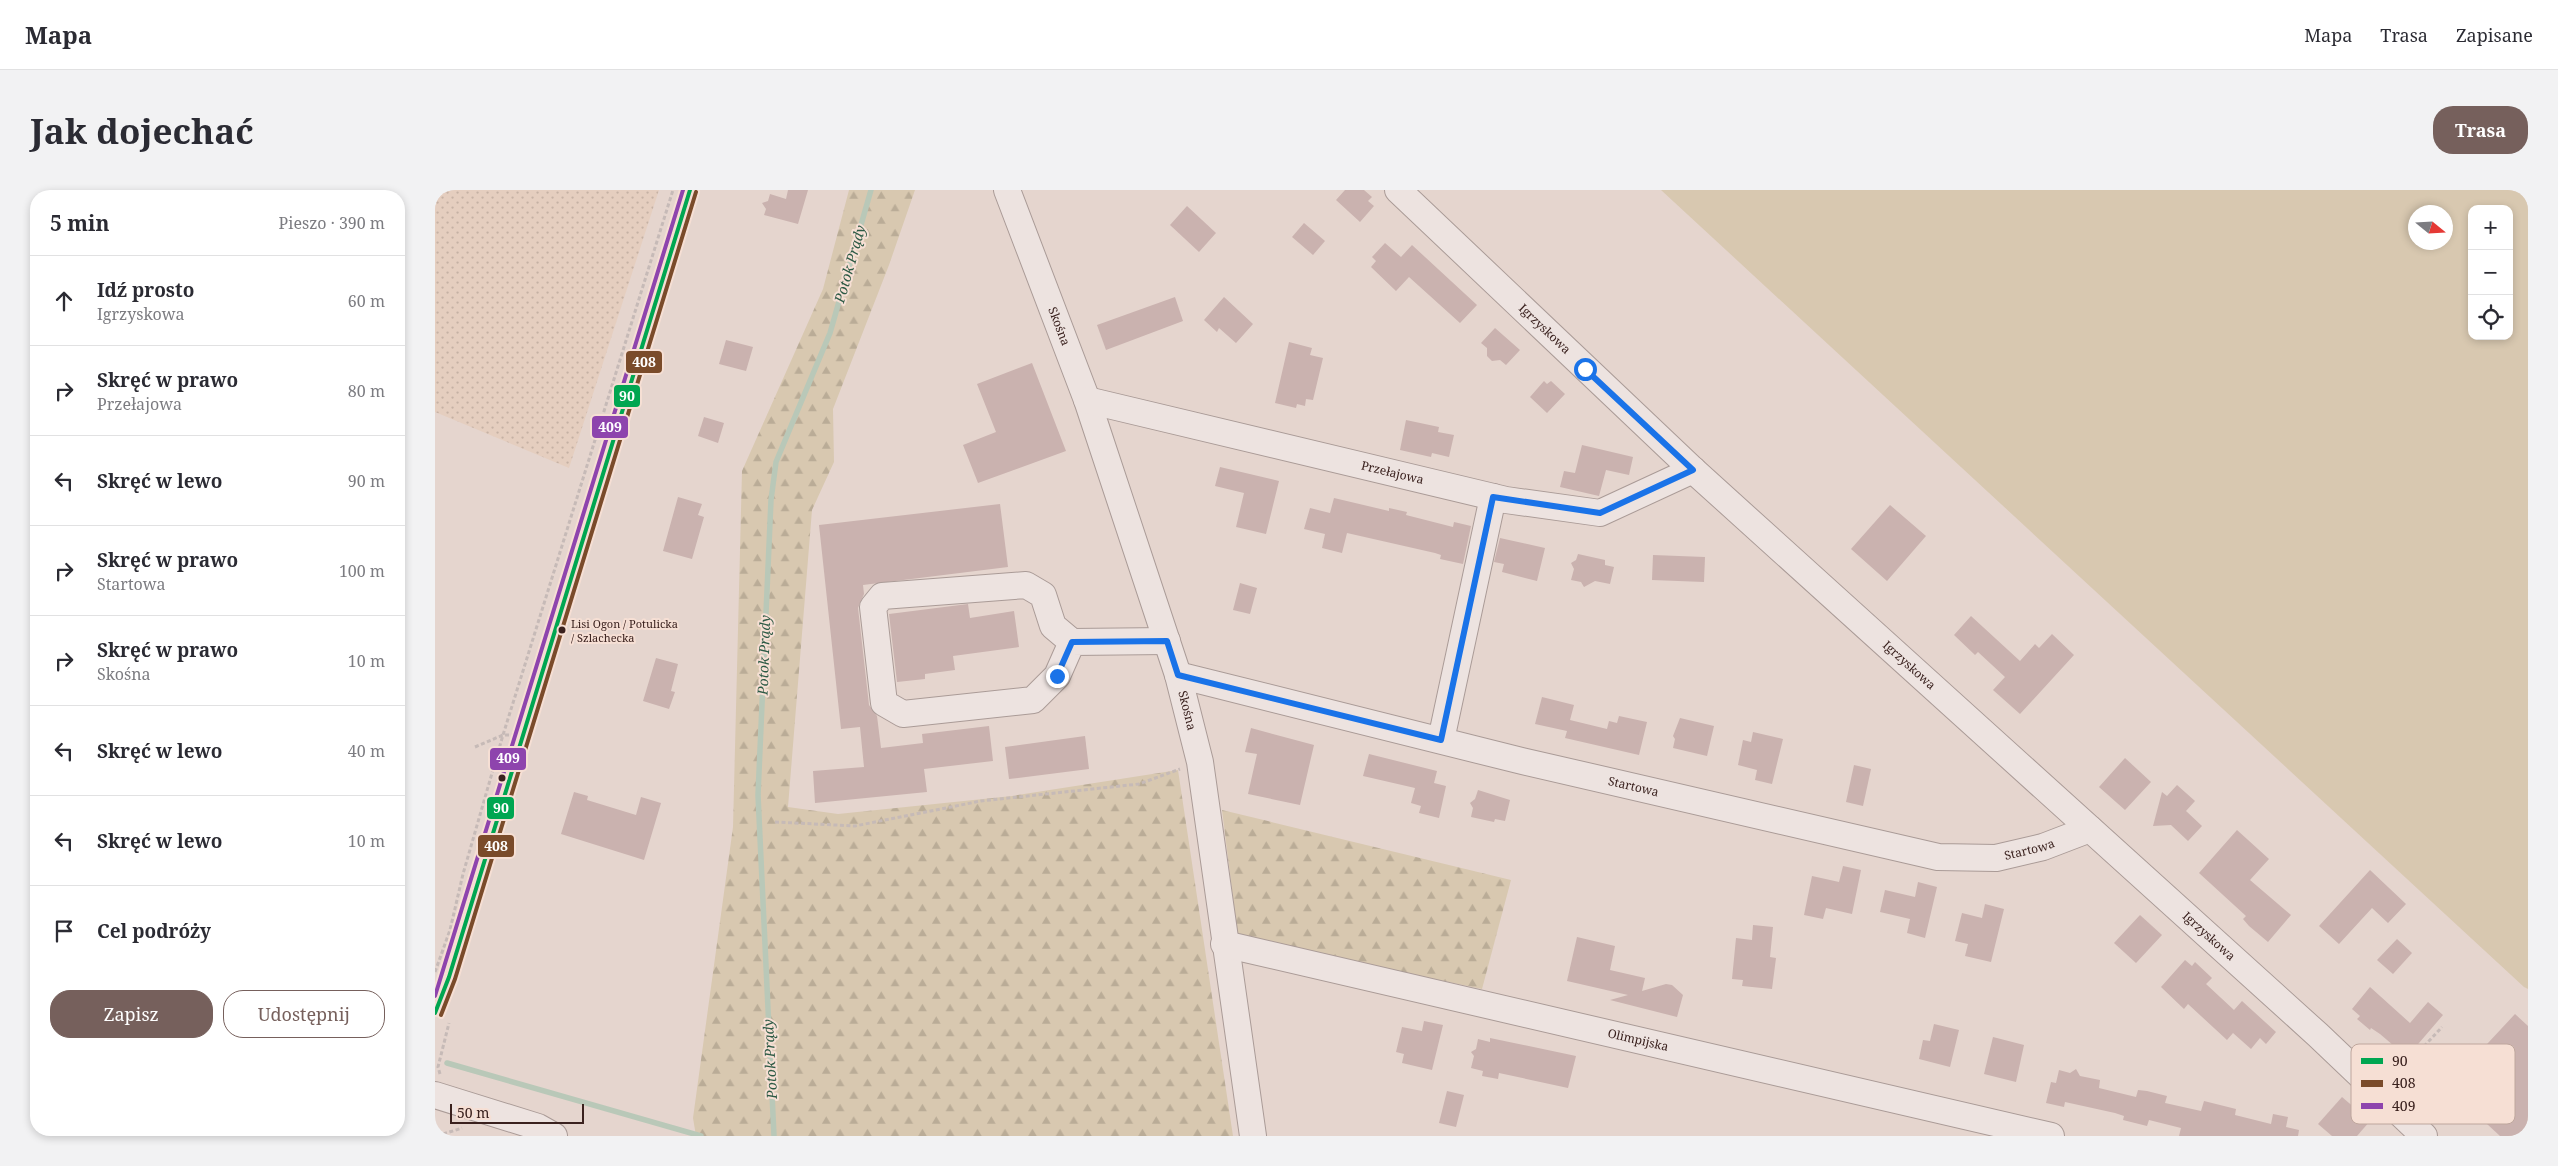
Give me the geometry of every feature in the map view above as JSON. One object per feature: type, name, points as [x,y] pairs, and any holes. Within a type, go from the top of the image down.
[{"type":"street","name":"Skośna","points":[[1007,190],[1087,400],[1178,675],[1200,762],[1224,944],[1253,1136]]},
{"type":"street","name":"Igrzyskowa","points":[[1398,190],[1693,470],[2351,1066]]},
{"type":"street","name":"Przełajowa","points":[[1087,400],[1493,497],[1600,513],[1693,470]]},
{"type":"street","points":[[1441,740],[1493,497]]},
{"type":"street","points":[[1072,642],[1057,676],[1033,700],[903,714],[884,703],[873,606],[882,596],[1026,585],[1043,595],[1053,626],[1072,642],[1167,641]]},
{"type":"street","name":"Startowa","points":[[1178,675],[1522,762],[1938,857],[1996,858],[2043,847],[2090,829]]},
{"type":"street","name":"Olimpijska","points":[[1224,944],[2051,1136]]},
{"type":"street","points":[[435,1095],[538,1128],[554,1136]]},
{"type":"street","name":"Igrzyskowa","points":[[2412,1124],[2424,1136]]},
{"type":"path","points":[[435,972],[450,930],[463,874],[503,735],[673,190]]},
{"type":"path","points":[[475,747],[503,735],[524,735]]},
{"type":"path","points":[[775,822],[855,826],[981,801],[1139,784],[1200,762]]},
{"type":"path","points":[[2427,1044],[2443,1027]]},
{"type":"shaded area","points":[[435,190],[659,190],[569,468],[435,412]]},
{"type":"green space","points":[[849,190],[915,190],[889,265],[833,409],[834,462],[812,510],[788,807],[838,814],[1012,796],[1178,770],[1233,1136],[696,1136],[693,1118],[733,827],[742,471],[823,289]]},
{"type":"green space","points":[[1661,190],[2528,190],[2528,989],[2524,987]]},
{"type":"green space","points":[[1222,810],[1511,880],[1482,989],[1238,938]]},
{"type":"building","points":[[788,190],[808,190],[798,224],[764,215],[766,209],[762,203],[768,201],[770,194],[786,199]]},
{"type":"building","points":[[1345,190],[1364,190],[1372,197],[1368,201],[1374,206],[1360,222],[1336,200]]},
{"type":"building","points":[[1187,206],[1216,233],[1199,252],[1170,225]]},
{"type":"building","points":[[1304,223],[1325,241],[1313,255],[1292,237]]},
{"type":"building","points":[[1385,243],[1401,257],[1412,245],[1477,305],[1460,323],[1409,277],[1396,291],[1371,267],[1376,261],[1372,257]]},
{"type":"building","points":[[1175,297],[1183,321],[1106,350],[1097,325]]},
{"type":"building","points":[[1224,297],[1253,324],[1236,343],[1219,328],[1217,332],[1204,320]]},
{"type":"building","points":[[1495,328],[1520,350],[1506,365],[1500,360],[1492,361],[1487,356],[1487,348],[1481,343]]},
{"type":"building","points":[[726,340],[753,347],[746,371],[719,364]]},
{"type":"building","points":[[1289,342],[1312,348],[1310,355],[1323,358],[1313,400],[1306,399],[1305,406],[1297,404],[1296,408],[1275,403]]},
{"type":"building","points":[[1032,363],[1066,451],[978,483],[963,445],[996,432],[977,384]]},
{"type":"building","points":[[1544,381],[1547,384],[1551,381],[1565,394],[1547,413],[1530,397]]},
{"type":"building","points":[[704,417],[724,423],[718,443],[698,436]]},
{"type":"building","points":[[1406,420],[1439,427],[1438,432],[1454,435],[1449,457],[1432,453],[1431,457],[1400,450]]},
{"type":"building","points":[[1582,445],[1633,457],[1629,475],[1606,470],[1599,496],[1560,487],[1564,471],[1575,473]]},
{"type":"building","points":[[1220,467],[1279,481],[1266,534],[1236,527],[1244,493],[1215,486]]},
{"type":"building","points":[[678,497],[702,504],[698,515],[704,517],[692,559],[663,551]]},
{"type":"building","points":[[1334,498],[1389,511],[1389,508],[1407,512],[1406,515],[1453,527],[1454,522],[1471,526],[1463,564],[1440,559],[1441,555],[1435,553],[1347,533],[1342,553],[1322,548],[1325,534],[1304,529],[1310,508],[1330,513]]},
{"type":"building","points":[[1000,504],[1008,567],[863,585],[864,594],[858,608],[869,705],[877,716],[881,748],[923,743],[922,734],[989,726],[993,761],[924,769],[927,792],[815,803],[813,771],[864,767],[860,727],[841,729],[819,525]]},
{"type":"building","points":[[1890,505],[1926,536],[1887,581],[1851,549]]},
{"type":"building","points":[[1500,538],[1545,548],[1537,581],[1502,572],[1504,564],[1494,562]]},
{"type":"building","points":[[1578,554],[1605,560],[1605,565],[1614,567],[1610,584],[1595,581],[1584,587],[1581,582],[1571,580],[1574,569],[1571,563],[1576,560]]},
{"type":"building","points":[[1653,555],[1705,557],[1704,582],[1652,580]]},
{"type":"building","points":[[1240,583],[1257,588],[1250,614],[1233,610]]},
{"type":"building","points":[[968,604],[970,618],[1014,611],[1019,647],[953,656],[955,670],[925,674],[925,679],[897,682],[889,614]]},
{"type":"building","points":[[1971,616],[2020,661],[2035,644],[2039,648],[2052,634],[2074,655],[2020,714],[1993,690],[2005,677],[1978,652],[1975,655],[1954,635]]},
{"type":"building","points":[[656,658],[678,664],[671,691],[675,692],[669,709],[643,701]]},
{"type":"building","points":[[1542,697],[1574,705],[1570,720],[1607,729],[1609,721],[1617,723],[1619,716],[1647,722],[1639,755],[1565,738],[1567,731],[1535,724]]},
{"type":"building","points":[[1680,718],[1714,726],[1707,756],[1673,748],[1675,739],[1673,736]]},
{"type":"building","points":[[1251,728],[1314,745],[1300,805],[1248,794],[1257,754],[1245,752]]},
{"type":"building","points":[[1753,732],[1783,739],[1772,784],[1755,780],[1757,770],[1738,765],[1743,740],[1751,742]]},
{"type":"building","points":[[1085,736],[1089,769],[1009,779],[1005,747]]},
{"type":"building","points":[[1369,754],[1437,771],[1434,783],[1446,786],[1439,818],[1419,813],[1421,806],[1411,803],[1415,788],[1363,776]]},
{"type":"building","points":[[2125,758],[2151,782],[2125,810],[2099,787]]},
{"type":"building","points":[[1854,765],[1871,769],[1863,806],[1846,802]]},
{"type":"building","points":[[2177,785],[2195,801],[2186,811],[2202,826],[2188,841],[2171,825],[2153,826],[2162,792],[2167,796]]},
{"type":"building","points":[[1478,790],[1510,800],[1505,821],[1495,819],[1494,822],[1471,817],[1473,808],[1470,803],[1475,799]]},
{"type":"building","points":[[574,792],[588,796],[587,800],[636,815],[641,797],[661,803],[644,860],[561,834]]},
{"type":"building","points":[[2237,830],[2269,859],[2250,880],[2291,915],[2268,942],[2243,919],[2246,916],[2199,873]]},
{"type":"building","points":[[1843,866],[1861,870],[1852,914],[1826,908],[1823,919],[1804,915],[1812,876],[1839,882]]},
{"type":"building","points":[[2370,870],[2406,904],[2388,923],[2372,908],[2339,944],[2319,926]]},
{"type":"building","points":[[1918,882],[1937,887],[1925,938],[1907,933],[1910,919],[1880,912],[1885,890],[1915,897]]},
{"type":"building","points":[[1985,904],[2004,909],[1991,962],[1965,956],[1968,944],[1955,941],[1962,913],[1982,918]]},
{"type":"building","points":[[2140,915],[2162,935],[2136,963],[2114,943]]},
{"type":"building","points":[[1753,925],[1773,927],[1770,957],[1776,958],[1772,989],[1742,986],[1743,980],[1732,979],[1736,938],[1752,940]]},
{"type":"building","points":[[1577,937],[1615,946],[1610,970],[1645,978],[1642,991],[1666,984],[1672,985],[1683,995],[1677,1017],[1610,1000],[1628,995],[1567,981]]},
{"type":"building","points":[[2397,939],[2412,953],[2393,974],[2377,960]]},
{"type":"building","points":[[2185,960],[2192,966],[2195,962],[2212,978],[2206,984],[2234,1010],[2242,1001],[2276,1032],[2266,1044],[2260,1038],[2251,1049],[2233,1033],[2227,1040],[2188,1004],[2184,1009],[2161,987]]},
{"type":"building","points":[[2370,987],[2410,1023],[2428,1002],[2443,1015],[2418,1044],[2392,1044],[2357,1019],[2360,1016],[2352,1009]]},
{"type":"building","points":[[2515,1014],[2528,1026],[2528,1136],[2500,1136],[2487,1124],[2515,1124],[2515,1044],[2487,1044]]},
{"type":"building","points":[[1424,1021],[1443,1025],[1432,1070],[1402,1063],[1404,1054],[1396,1052],[1402,1027],[1422,1031]]},
{"type":"building","points":[[1934,1024],[1959,1030],[1950,1067],[1919,1059],[1923,1040],[1930,1041]]},
{"type":"building","points":[[1993,1037],[2024,1045],[2016,1082],[1984,1074]]},
{"type":"building","points":[[1490,1038],[1576,1056],[1568,1088],[1499,1073],[1498,1079],[1482,1076],[1483,1071],[1471,1068],[1474,1056],[1471,1052],[1476,1049],[1478,1039],[1490,1042]]},
{"type":"building","points":[[2076,1069],[2080,1076],[2100,1080],[2099,1088],[2136,1097],[2138,1090],[2147,1091],[2167,1096],[2165,1103],[2201,1111],[2204,1101],[2236,1109],[2235,1115],[2271,1124],[2273,1114],[2288,1117],[2286,1127],[2299,1130],[2298,1136],[2179,1136],[2181,1128],[2149,1120],[2147,1126],[2123,1120],[2124,1116],[2115,1113],[2065,1102],[2064,1107],[2046,1103],[2051,1082],[2056,1083],[2059,1070],[2070,1073]]},
{"type":"building","points":[[1447,1091],[1464,1095],[1456,1127],[1439,1123]]},
{"type":"building","points":[[2342,1097],[2351,1105],[2351,1124],[2367,1124],[2357,1136],[2332,1136],[2318,1124]]},
{"type":"waterway","name":"Potok Prądy","points":[[774,1136],[758,795],[771,500],[776,462],[830,333],[871,190]]},
{"type":"waterway","points":[[447,1063],[701,1136]]},
{"type":"transit line","name":"409","points":[[435,996],[683,190]]},
{"type":"transit line","name":"90","points":[[435,1013],[449,977],[690,190]]},
{"type":"transit line","name":"408","points":[[441,1015],[455,979],[696,192]]},
{"type":"place","name":"Lisi Ogon / Potulicka / Szlachecka","points":[[562,630]]},
{"type":"route","points":[[1057,676],[1072,642],[1167,641],[1178,675],[1441,740],[1493,497],[1600,513],[1693,470],[1585,369]]}]
